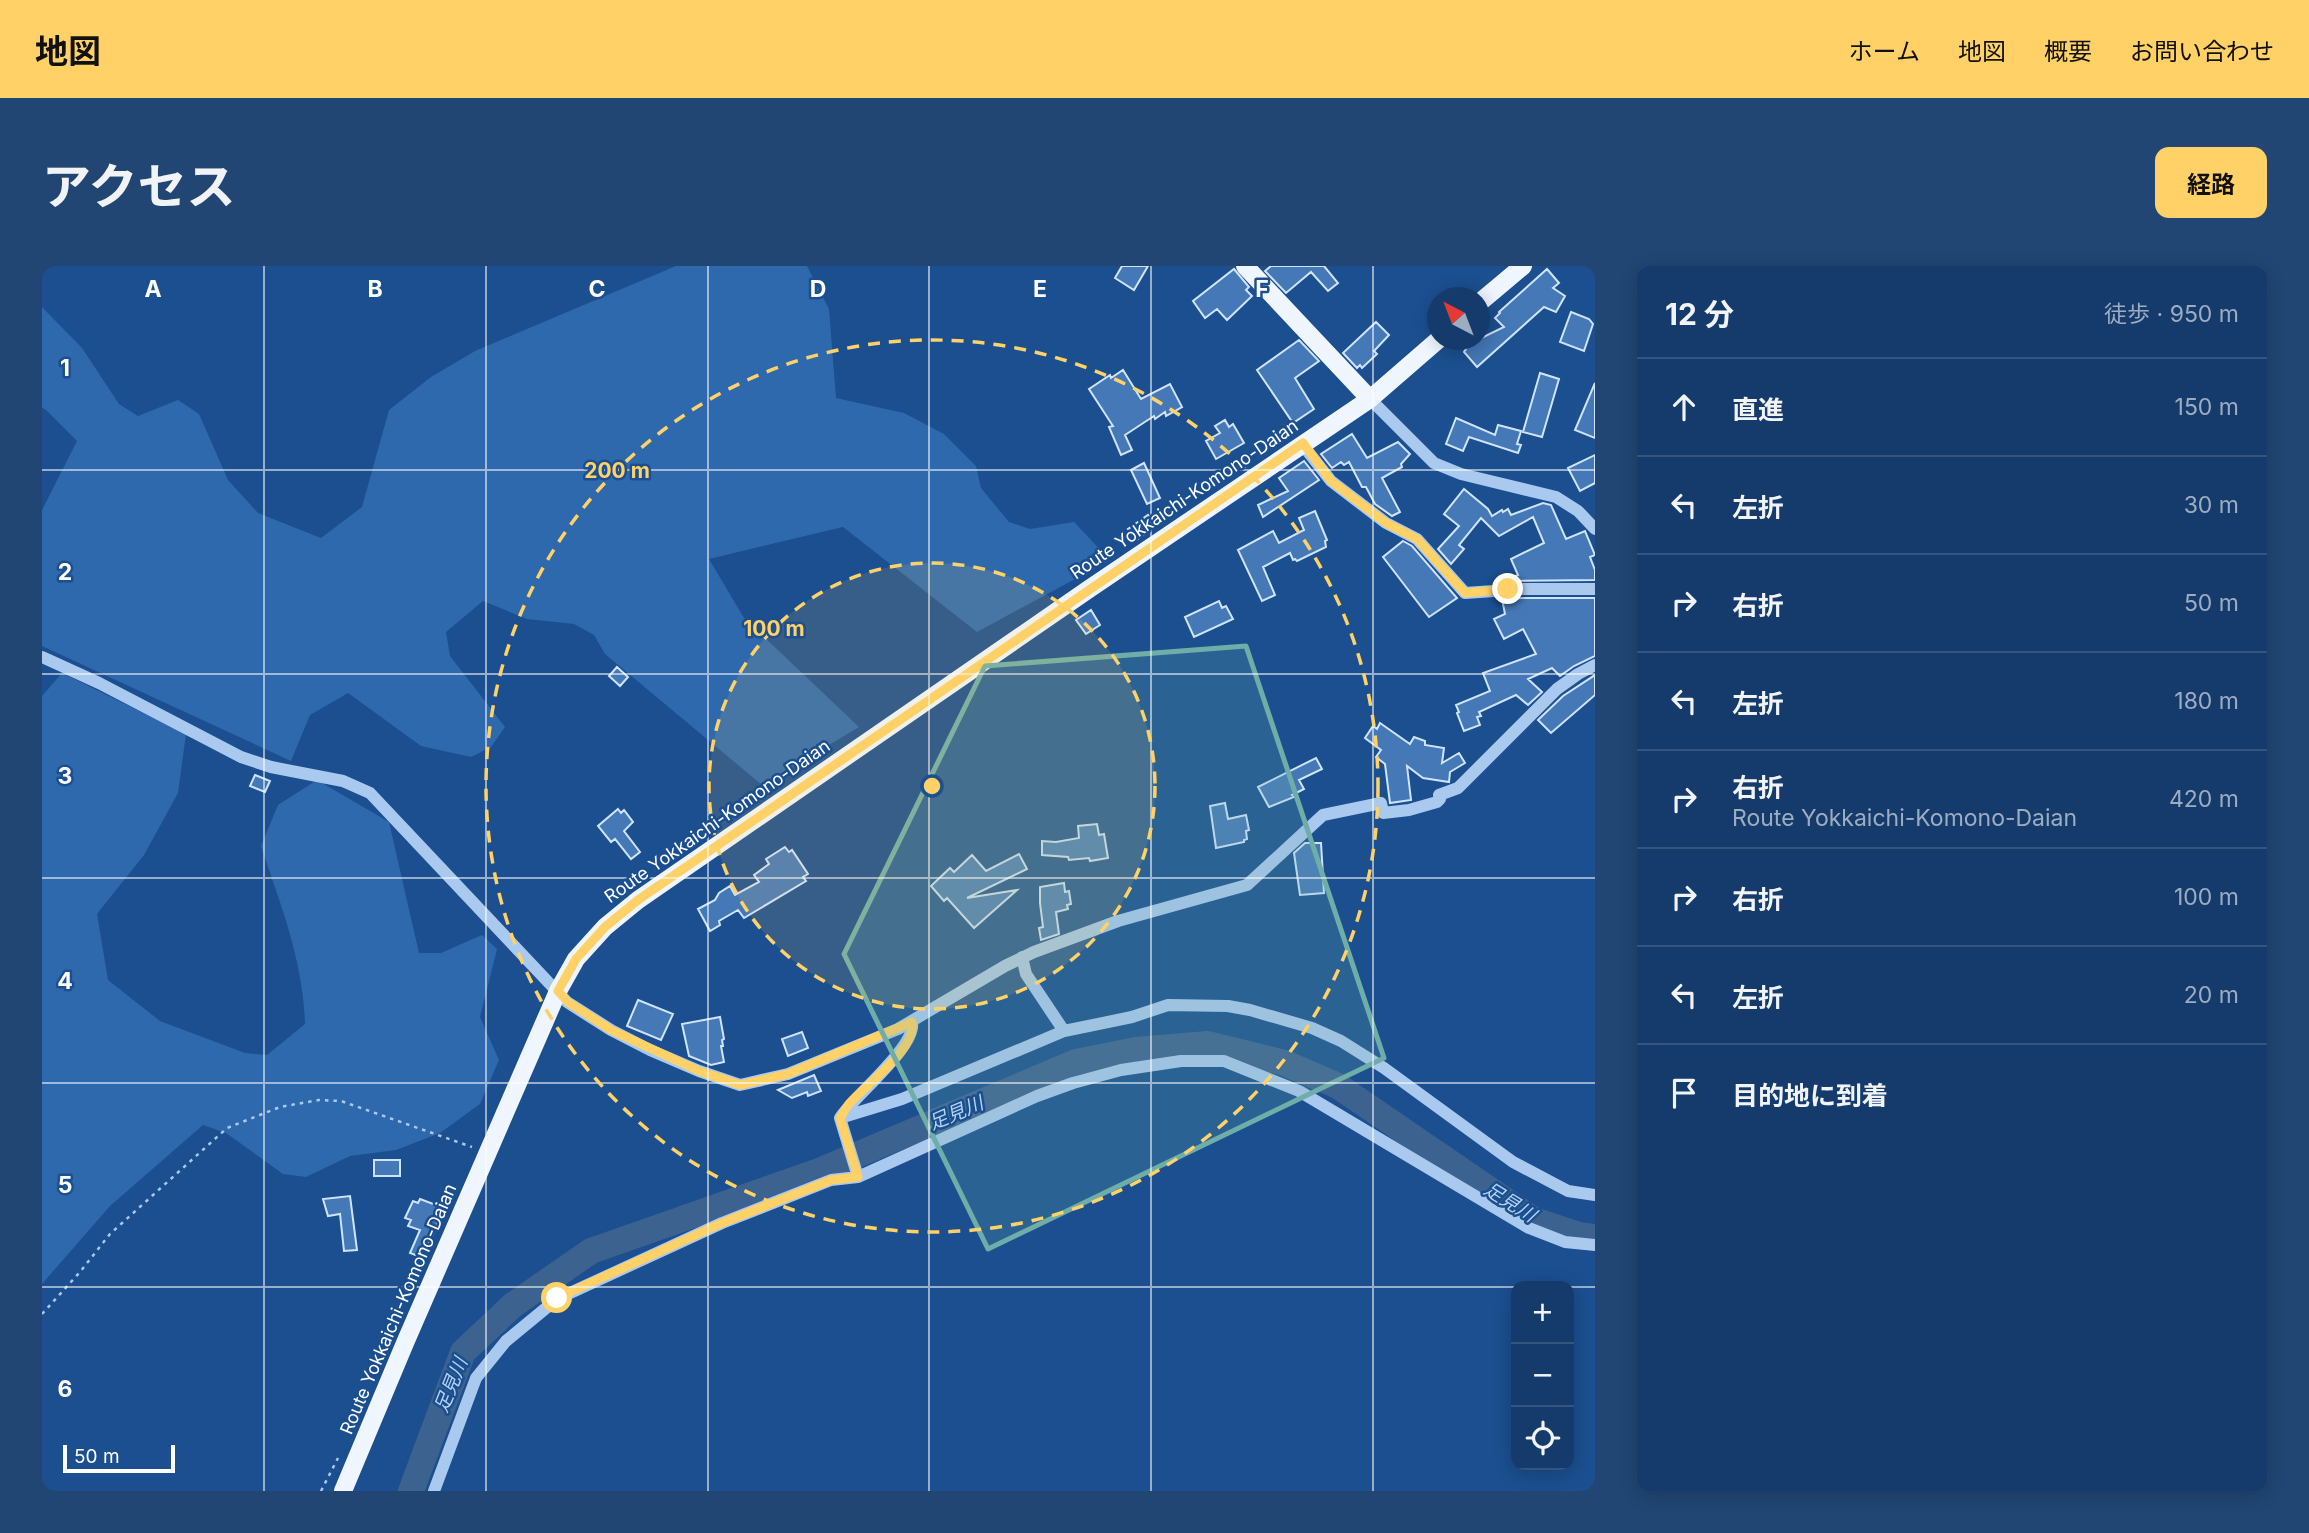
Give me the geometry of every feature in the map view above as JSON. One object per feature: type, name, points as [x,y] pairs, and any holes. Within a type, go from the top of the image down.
[{"type":"main road","points":[[1245,266],[1370,399]]},
{"type":"main road","points":[[1490,294],[1523,266]]},
{"type":"main road","name":"Route Yokkaichi-Komono-Daian","points":[[343,1491],[558,991],[576,959],[605,927],[638,900],[1370,399],[1427,350]]},
{"type":"street","points":[[1370,399],[1434,463],[1461,474],[1556,497],[1578,511],[1595,529]]},
{"type":"street","points":[[1303,443],[1331,481],[1386,523],[1417,539],[1465,593],[1523,589],[1595,589]]},
{"type":"street","points":[[42,657],[99,683],[241,757],[271,767],[343,781],[370,793],[568,1002],[611,1030],[699,1071],[740,1085],[788,1074],[912,1022],[1022,957],[1118,921],[1247,885],[1323,815],[1381,803],[1383,813],[1409,810],[1437,802],[1439,795],[1458,788],[1557,690],[1595,665]]},
{"type":"street","points":[[1022,957],[1026,974],[1064,1031]]},
{"type":"street","points":[[840,1118],[902,1099],[1064,1031],[1132,1017],[1168,1005],[1228,1006],[1312,1028],[1341,1041],[1384,1068],[1513,1162],[1568,1191],[1595,1195]]},
{"type":"street","points":[[840,1118],[850,1103],[890,1065],[909,1040],[914,1029],[912,1022]]},
{"type":"street","points":[[435,1491],[476,1378],[506,1341],[557,1298],[722,1223],[831,1180],[858,1177],[1037,1096],[1121,1070],[1169,1063],[1224,1061],[1299,1091],[1529,1228],[1565,1242],[1595,1245]]},
{"type":"street","points":[[840,1118],[858,1177]]},
{"type":"path","points":[[42,1314],[110,1234],[227,1128],[280,1107],[319,1100],[341,1101],[488,1153]]},
{"type":"highlighted area","points":[[1246,646],[1384,1058],[988,1249],[844,954],[985,666]]},
{"type":"shaded area","points":[[676,266],[807,266],[829,309],[836,398],[904,413],[944,434],[976,466],[981,488],[1009,522],[1030,529],[1074,522],[1110,560],[977,632],[843,527],[709,559],[744,618],[859,727],[762,785],[605,654],[594,635],[574,624],[527,619],[483,601],[446,632],[450,656],[505,727],[491,747],[471,757],[421,746],[348,693],[310,715],[291,761],[42,646],[42,510],[77,441],[42,408],[42,307],[82,348],[119,404],[138,416],[178,400],[199,414],[228,480],[258,513],[321,538],[362,507],[389,410],[431,377],[475,351]]},
{"type":"shaded area","points":[[62,673],[186,734],[178,793],[144,855],[97,914],[108,980],[160,1021],[245,1053],[267,1055],[305,1024],[295,955],[261,846],[278,805],[317,780],[389,822],[419,953],[441,953],[482,935],[497,949],[480,1017],[499,1060],[480,1104],[440,1133],[396,1150],[350,1156],[306,1177],[283,1174],[226,1133],[203,1125],[110,1206],[42,1284],[42,696]]},
{"type":"building","points":[[1122,266],[1148,266],[1134,290],[1115,278]]},
{"type":"building","points":[[1271,266],[1324,266],[1338,283],[1328,291],[1311,272],[1286,293],[1265,271]]},
{"type":"building","points":[[1234,269],[1249,287],[1246,290],[1252,296],[1227,320],[1217,309],[1205,318],[1193,301]]},
{"type":"building","points":[[1547,269],[1559,283],[1553,288],[1565,296],[1556,312],[1544,307],[1477,367],[1464,352],[1490,350],[1490,334],[1504,327],[1495,318]]},
{"type":"building","points":[[1571,312],[1589,319],[1593,324],[1584,351],[1560,342]]},
{"type":"building","points":[[1376,322],[1389,335],[1374,351],[1377,354],[1362,368],[1360,365],[1357,368],[1343,353]]},
{"type":"building","points":[[1299,340],[1319,361],[1295,378],[1314,409],[1293,423],[1257,370]]},
{"type":"building","points":[[1123,370],[1141,399],[1170,384],[1182,407],[1166,416],[1165,412],[1155,419],[1154,416],[1125,435],[1132,450],[1121,455],[1109,427],[1113,426],[1089,389]]},
{"type":"building","points":[[1540,373],[1559,379],[1542,437],[1523,432]]},
{"type":"building","points":[[1595,383],[1595,438],[1575,430]]},
{"type":"building","points":[[1456,418],[1495,435],[1498,425],[1521,431],[1517,444],[1521,445],[1518,453],[1469,437],[1463,451],[1446,444]]},
{"type":"building","points":[[1225,420],[1229,427],[1233,424],[1244,443],[1216,459],[1206,441],[1220,433],[1215,426]]},
{"type":"building","points":[[1352,434],[1367,458],[1398,442],[1410,454],[1401,464],[1402,467],[1382,478],[1400,512],[1392,516],[1375,504],[1366,487],[1362,487],[1349,462],[1344,465],[1341,462],[1332,468],[1321,454]]},
{"type":"building","points":[[1595,455],[1595,483],[1580,491],[1568,468]]},
{"type":"building","points":[[1304,461],[1319,480],[1263,517],[1258,505],[1288,491],[1279,478]]},
{"type":"building","points":[[1144,463],[1160,498],[1147,504],[1131,470]]},
{"type":"building","points":[[1464,489],[1488,509],[1492,516],[1502,510],[1503,512],[1508,509],[1511,515],[1543,503],[1551,505],[1566,539],[1585,531],[1595,555],[1590,557],[1595,570],[1595,580],[1511,581],[1510,579],[1518,575],[1511,559],[1544,543],[1533,517],[1499,536],[1481,518],[1459,545],[1464,549],[1451,564],[1438,549],[1459,526],[1444,514]]},
{"type":"building","points":[[1315,511],[1327,540],[1326,547],[1297,561],[1293,560],[1290,553],[1263,567],[1275,595],[1262,601],[1238,550],[1273,531],[1279,543],[1304,530],[1299,518]]},
{"type":"building","points":[[1148,515],[1156,526],[1136,540],[1128,529]]},
{"type":"building","points":[[1403,541],[1412,546],[1457,598],[1429,617],[1383,557]]},
{"type":"building","points":[[1595,598],[1595,656],[1560,676],[1552,668],[1528,679],[1542,692],[1528,705],[1516,695],[1479,712],[1481,716],[1477,717],[1480,725],[1464,731],[1456,705],[1490,691],[1483,673],[1536,654],[1523,629],[1504,639],[1494,619],[1505,614],[1502,599]]},
{"type":"building","points":[[1219,601],[1222,608],[1226,606],[1233,619],[1194,637],[1185,617]]},
{"type":"building","points":[[1091,610],[1100,625],[1086,634],[1076,620]]},
{"type":"building","points":[[617,667],[628,677],[620,686],[609,676]]},
{"type":"building","points":[[1595,675],[1595,695],[1551,733],[1538,720],[1563,696]]},
{"type":"building","points":[[1380,723],[1410,744],[1414,737],[1425,741],[1425,745],[1444,748],[1442,763],[1459,753],[1465,763],[1450,772],[1449,782],[1423,778],[1407,766],[1411,800],[1390,803],[1385,764],[1376,757],[1381,750],[1365,738],[1373,726],[1377,729]]},
{"type":"building","points":[[1316,758],[1322,769],[1299,780],[1304,789],[1292,795],[1294,797],[1269,807],[1258,787]]},
{"type":"building","points":[[255,775],[270,781],[265,792],[250,786]]},
{"type":"building","points":[[1225,803],[1228,819],[1246,815],[1249,830],[1246,831],[1247,839],[1244,842],[1216,848],[1210,806]]},
{"type":"building","points":[[618,809],[621,813],[624,810],[633,822],[624,831],[640,852],[631,859],[615,839],[611,842],[598,826]]},
{"type":"building","points":[[1097,824],[1099,835],[1104,834],[1108,858],[1090,861],[1089,858],[1069,860],[1068,857],[1042,855],[1042,841],[1056,842],[1079,838],[1078,826]]},
{"type":"building","points":[[1305,843],[1321,843],[1324,893],[1300,895],[1294,853]]},
{"type":"building","points":[[785,847],[789,852],[792,850],[808,874],[803,877],[806,881],[744,918],[738,910],[719,921],[720,925],[710,931],[698,909],[715,900],[719,893],[730,886],[735,895],[759,882],[754,875],[769,864],[766,859]]},
{"type":"building","points":[[1019,854],[1027,869],[967,898],[1017,890],[974,928],[947,898],[944,901],[931,886],[950,868],[954,872],[972,855],[986,871]]},
{"type":"building","points":[[1064,883],[1065,892],[1069,891],[1071,904],[1067,905],[1068,909],[1056,912],[1059,934],[1041,940],[1039,928],[1043,927],[1040,887]]},
{"type":"building","points":[[638,1000],[673,1014],[661,1040],[627,1026]]},
{"type":"building","points":[[720,1017],[724,1062],[711,1065],[689,1056],[682,1024]]},
{"type":"building","points":[[802,1032],[808,1048],[788,1056],[782,1039]]},
{"type":"building","points":[[814,1075],[821,1091],[808,1096],[807,1092],[792,1098],[778,1090]]},
{"type":"building","points":[[374,1160],[400,1160],[400,1176],[374,1176]]},
{"type":"building","points":[[350,1196],[357,1250],[344,1251],[340,1214],[328,1216],[323,1199]]},
{"type":"building","points":[[420,1199],[444,1208],[423,1258],[410,1253],[420,1230],[408,1226],[411,1220],[405,1218],[413,1201],[418,1203]]},
{"type":"waterway","name":"足見川","points":[[411,1491],[463,1352],[513,1305],[591,1251],[819,1171],[1076,1062],[1136,1050],[1208,1044],[1285,1063],[1338,1086],[1534,1220],[1579,1235],[1595,1237]]},
{"type":"route","points":[[557,1298],[722,1223],[831,1180],[858,1177],[840,1118],[850,1103],[890,1065],[914,1029],[912,1022],[788,1074],[740,1085],[650,1050],[611,1030],[568,1002],[558,991],[576,959],[605,927],[638,900],[1303,443],[1331,481],[1386,523],[1417,539],[1465,593],[1508,589]]}]
